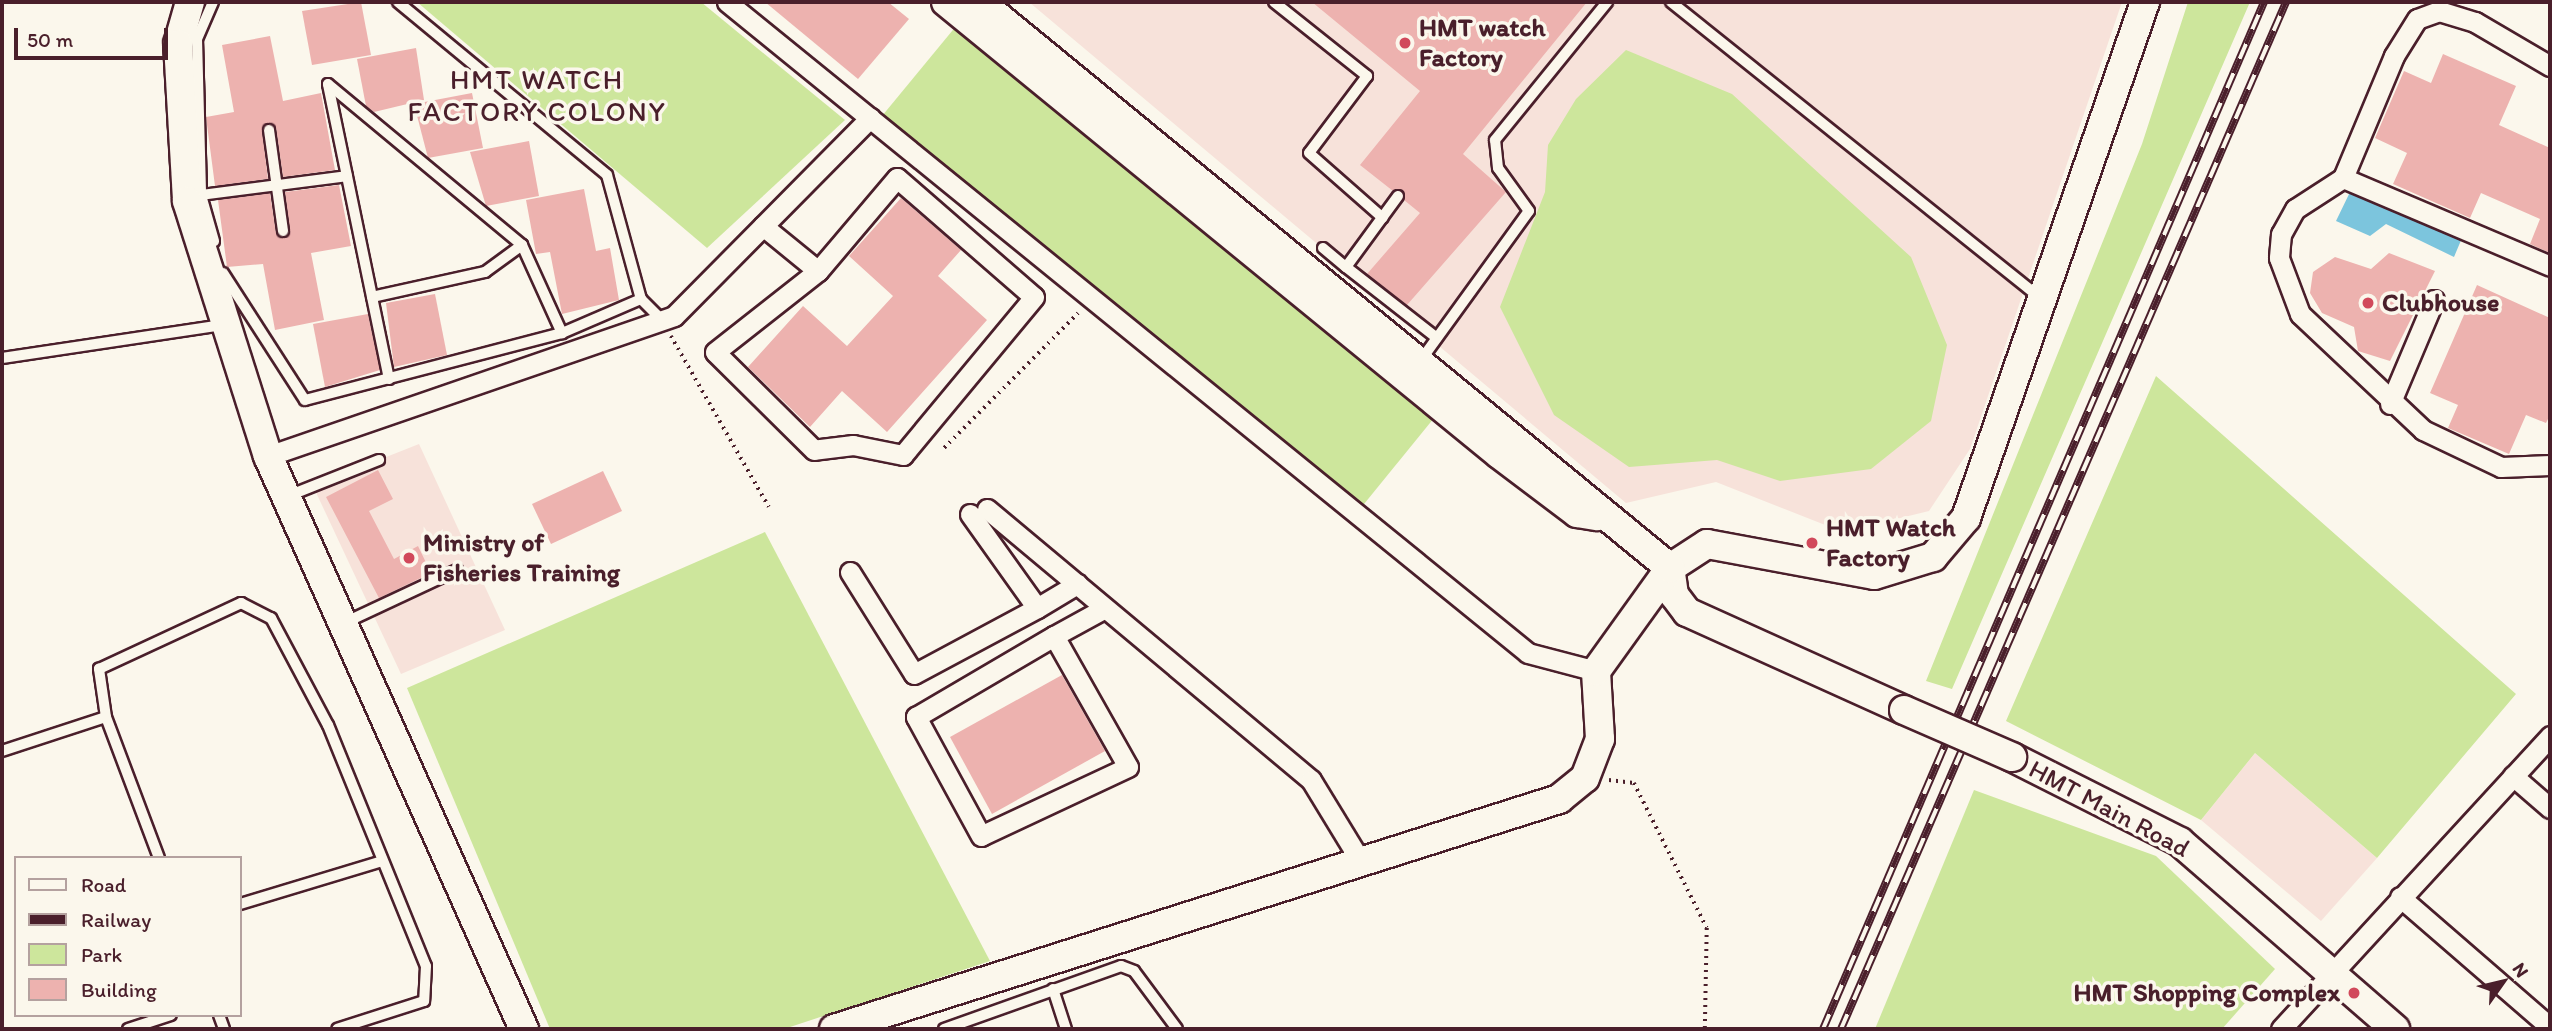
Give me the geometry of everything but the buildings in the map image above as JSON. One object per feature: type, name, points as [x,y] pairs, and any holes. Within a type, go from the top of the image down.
[{"type":"street","points":[[190,2],[178,44],[187,201],[268,456],[524,1029]]},
{"type":"street","points":[[727,2],[1528,653],[1596,671]]},
{"type":"street","points":[[946,2],[1499,454],[1577,513],[1600,516]]},
{"type":"street","points":[[980,2],[1429,349],[1586,496],[1600,516],[1670,569]]},
{"type":"street","points":[[834,1029],[1559,799],[1585,778],[1600,739],[1596,671],[1670,569],[1707,544],[1874,575],[1933,556],[1966,518],[2145,2]]},
{"type":"street","points":[[2550,66],[2475,22],[2439,11],[2417,19],[2394,56],[2343,178],[2295,209],[2281,234],[2278,258],[2300,314],[2390,404],[2423,430],[2501,467],[2550,465]]},
{"type":"street","points":[[268,456],[674,316],[870,118]]},
{"type":"street","points":[[897,178],[1034,297],[903,455],[853,445],[814,450],[715,352],[818,271],[897,178]]},
{"type":"street","points":[[2343,178],[2550,266]]},
{"type":"street","points":[[763,226],[818,271]]},
{"type":"street","points":[[2390,404],[2434,300]]},
{"type":"street","points":[[1037,608],[979,512],[1077,584],[1311,780],[1361,862]]},
{"type":"street","name":"HMT Main Road","points":[[1670,569],[1674,595],[1687,612],[2012,757],[2180,842],[2395,1029]]},
{"type":"street","points":[[850,572],[914,674],[1077,584]]},
{"type":"street","points":[[1054,636],[1128,767],[981,835],[916,717],[1054,636],[1105,608]]},
{"type":"street","points":[[2281,1029],[2330,972],[2550,736]]},
{"type":"street","points":[[2513,776],[2550,808]]},
{"type":"street","points":[[2400,898],[2550,1027]]},
{"type":"lane","points":[[213,2],[197,39],[201,195],[224,277],[305,400],[562,333],[641,299]]},
{"type":"lane","points":[[398,2],[607,175],[641,299],[662,320]]},
{"type":"lane","points":[[1274,2],[1367,76],[1309,153],[1383,218]]},
{"type":"lane","points":[[1323,248],[1346,267],[1429,349],[1529,211],[1498,168],[1495,140],[1607,2]]},
{"type":"lane","points":[[1671,2],[2041,299]]},
{"type":"lane","points":[[389,379],[328,85],[522,245],[562,333]]},
{"type":"lane","points":[[269,130],[283,231]]},
{"type":"lane","points":[[201,195],[347,176]]},
{"type":"lane","points":[[1346,267],[1398,196]]},
{"type":"lane","points":[[372,297],[485,272],[522,245]]},
{"type":"lane","points":[[2,358],[227,324]]},
{"type":"lane","points":[[287,496],[379,460]]},
{"type":"lane","points":[[344,624],[457,570]]},
{"type":"lane","points":[[158,856],[106,717],[99,668],[241,603],[271,618],[328,725],[426,966],[424,1001],[337,1029]]},
{"type":"lane","points":[[2,749],[106,717]]},
{"type":"lane","points":[[242,903],[382,862]]},
{"type":"lane","points":[[944,1029],[1053,989],[1128,967],[1177,1029]]},
{"type":"lane","points":[[1053,989],[1066,1029]]},
{"type":"lane","points":[[128,1029],[165,1017]]},
{"type":"path","points":[[944,448],[1092,299]]},
{"type":"path","points":[[662,320],[769,507]]},
{"type":"path","points":[[1585,778],[1634,783],[1707,928],[1705,1029]]},
{"type":"shaded area","name":"HMT Watch Factory","points":[[1029,2],[2122,2],[1970,449],[1929,511],[1843,532],[1716,482],[1626,503]]},
{"type":"shaded area","name":"Ministry of Fisheries Training","points":[[419,444],[505,630],[401,674],[313,486]]},
{"type":"shaded area","name":"HMT Shopping Complex","points":[[2255,753],[2377,858],[2321,921],[2201,820]]},
{"type":"green space","points":[[417,2],[701,2],[845,120],[707,248]]},
{"type":"green space","points":[[2188,2],[2250,2],[1952,689],[1926,681],[2142,144]]},
{"type":"green space","points":[[957,25],[1434,418],[1360,509],[882,116]]},
{"type":"green space","points":[[1626,50],[1732,94],[1911,257],[1947,345],[1931,421],[1871,469],[1780,481],[1717,460],[1629,467],[1554,415],[1500,307],[1545,192],[1548,145],[1576,99]]},
{"type":"green space","points":[[2156,376],[2516,694],[2377,858],[2255,753],[2201,820],[2006,721]]},
{"type":"green space","points":[[765,532],[990,961],[784,1029],[550,1029],[407,688]]},
{"type":"green space","points":[[1974,790],[2156,856],[2275,969],[2222,1029],[1875,1029]]},
{"type":"water","points":[[2351,190],[2462,238],[2454,257],[2386,224],[2370,236],[2336,221]]},
{"type":"railway","points":[[1823,1029],[2264,2]]},
{"type":"railway","points":[[1841,1029],[2286,2]]},
{"type":"place","name":"HMT watch Factory","points":[[1405,43]]},
{"type":"place","name":"Clubhouse","points":[[2368,303]]},
{"type":"place","name":"HMT Watch Factory","points":[[1812,543]]},
{"type":"place","name":"Ministry of Fisheries Training","points":[[409,558]]},
{"type":"place","name":"HMT Shopping Complex","points":[[2354,993]]},
{"type":"district","name":"HMT WATCH FACTORY COLONY","points":[[537,95]]}]
